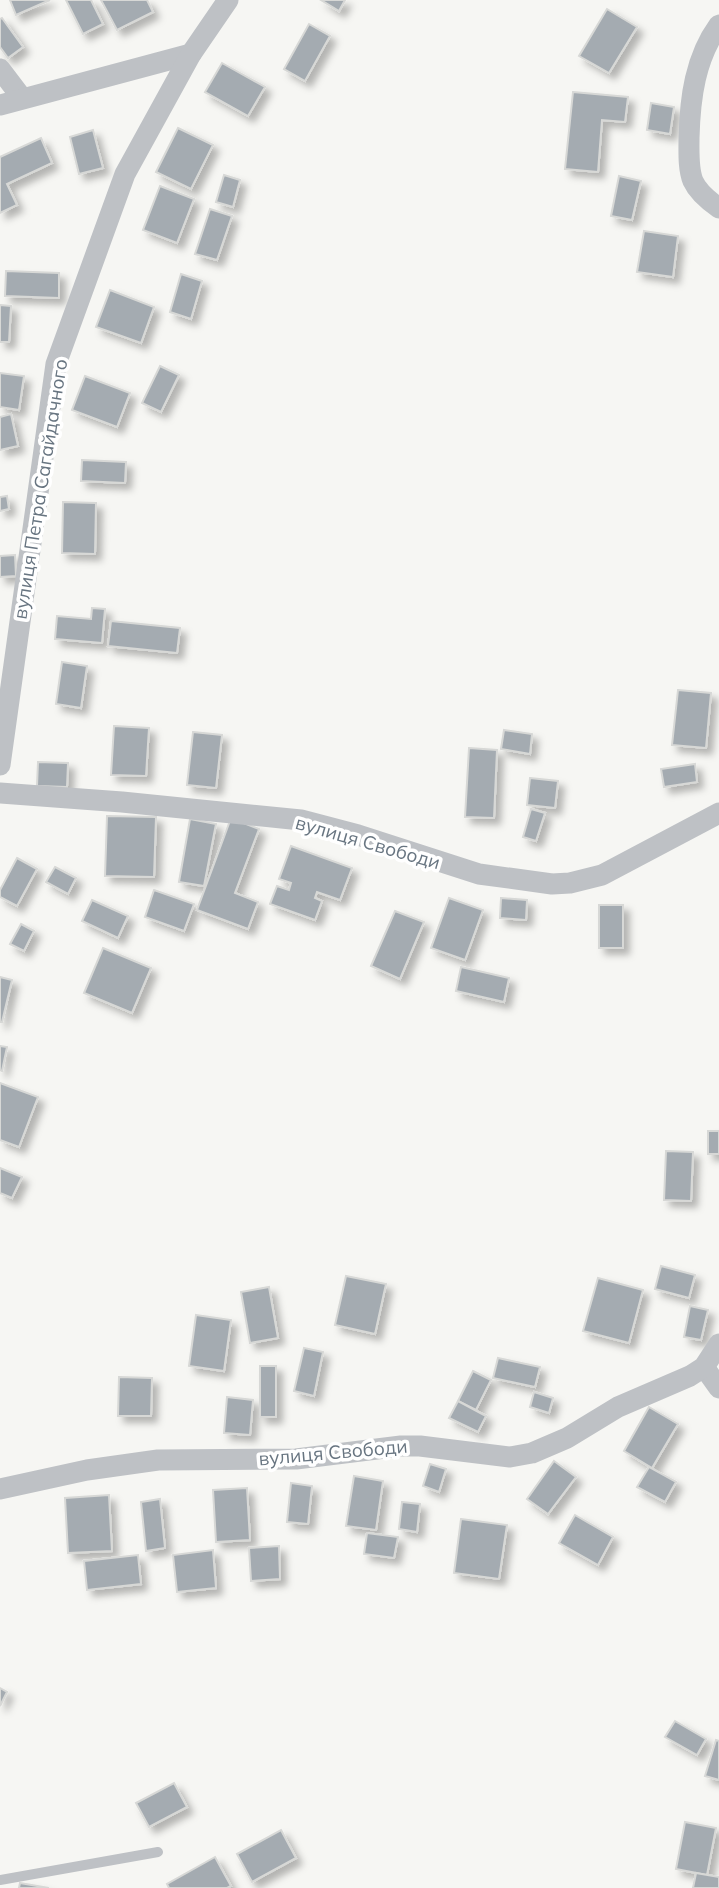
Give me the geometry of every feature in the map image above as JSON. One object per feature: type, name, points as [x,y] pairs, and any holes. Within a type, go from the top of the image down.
[{"type":"street","name":"вулиця Петра Сагайдачного","points":[[0,765],[56,364],[124,174],[191,54],[228,0]]},
{"type":"street","points":[[719,25],[706,46],[696,73],[691,103],[689,150],[694,183],[719,208]]},
{"type":"street","points":[[0,105],[191,54]]},
{"type":"street","points":[[0,69],[22,98]]},
{"type":"street","name":"вулиця Свободи","points":[[0,793],[300,820],[358,835],[479,874],[552,884],[570,883],[602,875],[719,813]]},
{"type":"street","name":"вулиця Свободи","points":[[0,1489],[87,1470],[158,1460],[296,1459],[401,1446],[520,1456],[544,1449],[618,1407],[675,1383],[704,1367],[719,1344]]},
{"type":"street","points":[[704,1367],[719,1388]]},
{"type":"lane","points":[[0,1880],[158,1852]]},
{"type":"building","points":[[10,0],[50,0],[16,15]]},
{"type":"building","points":[[66,0],[91,0],[103,24],[83,34]]},
{"type":"building","points":[[101,0],[147,0],[153,12],[117,30]]},
{"type":"building","points":[[321,0],[345,0],[339,11]]},
{"type":"building","points":[[607,9],[637,27],[609,73],[579,56]]},
{"type":"building","points":[[2,18],[23,47],[8,58],[0,47]]},
{"type":"building","points":[[309,24],[330,36],[305,81],[284,69]]},
{"type":"building","points":[[222,63],[265,87],[248,116],[205,92]]},
{"type":"building","points":[[573,92],[628,97],[625,122],[602,120],[598,172],[565,169]]},
{"type":"building","points":[[651,103],[674,107],[670,134],[647,130]]},
{"type":"building","points":[[178,128],[213,145],[191,189],[156,172]]},
{"type":"building","points":[[93,130],[103,168],[79,174],[70,137]]},
{"type":"building","points":[[41,138],[52,163],[7,184],[17,205],[0,213],[0,157]]},
{"type":"building","points":[[224,175],[240,180],[233,207],[216,202]]},
{"type":"building","points":[[619,176],[641,181],[632,220],[611,216]]},
{"type":"building","points":[[160,186],[194,199],[177,243],[143,230]]},
{"type":"building","points":[[210,209],[232,216],[217,260],[195,254]]},
{"type":"building","points":[[644,231],[678,236],[673,277],[637,272]]},
{"type":"building","points":[[6,271],[59,273],[59,298],[5,296]]},
{"type":"building","points":[[181,274],[202,281],[191,319],[170,312]]},
{"type":"building","points":[[110,290],[154,307],[141,343],[96,327]]},
{"type":"building","points":[[0,305],[11,306],[9,342],[0,342]]},
{"type":"building","points":[[160,366],[179,375],[161,412],[142,403]]},
{"type":"building","points":[[0,373],[24,376],[19,410],[0,407]]},
{"type":"building","points":[[85,376],[130,393],[117,427],[72,410]]},
{"type":"building","points":[[11,414],[18,446],[0,450],[0,417]]},
{"type":"building","points":[[82,460],[126,462],[125,483],[81,481]]},
{"type":"building","points":[[7,496],[9,509],[0,511],[0,497]]},
{"type":"building","points":[[63,502],[96,503],[95,554],[62,553]]},
{"type":"building","points":[[15,555],[16,576],[0,577],[0,556]]},
{"type":"building","points":[[92,608],[105,609],[102,643],[55,639],[57,616],[91,619]]},
{"type":"building","points":[[111,621],[180,628],[177,653],[108,646]]},
{"type":"building","points":[[62,662],[87,666],[81,708],[56,704]]},
{"type":"building","points":[[678,690],[711,693],[706,748],[672,745]]},
{"type":"building","points":[[114,726],[149,728],[146,776],[111,775]]},
{"type":"building","points":[[504,730],[532,734],[530,754],[501,749]]},
{"type":"building","points":[[193,732],[222,735],[216,788],[187,785]]},
{"type":"building","points":[[469,748],[497,750],[494,818],[465,817]]},
{"type":"building","points":[[38,762],[68,763],[67,787],[37,786]]},
{"type":"building","points":[[695,764],[697,782],[664,787],[661,769]]},
{"type":"building","points":[[530,778],[558,781],[555,808],[527,805]]},
{"type":"building","points":[[531,809],[545,813],[536,841],[523,837]]},
{"type":"building","points":[[107,816],[156,817],[154,877],[105,876]]},
{"type":"building","points":[[231,818],[259,829],[235,893],[258,902],[248,929],[197,910]]},
{"type":"building","points":[[190,819],[216,824],[204,886],[179,882]]},
{"type":"building","points":[[291,846],[352,868],[340,900],[317,892],[315,898],[322,901],[315,920],[270,904],[277,886],[289,890],[291,883],[279,879]]},
{"type":"building","points":[[17,858],[37,869],[17,906],[0,897],[0,890]]},
{"type":"building","points":[[55,867],[76,878],[68,894],[46,882]]},
{"type":"building","points":[[154,890],[194,904],[184,931],[145,917]]},
{"type":"building","points":[[449,898],[483,910],[465,960],[431,948]]},
{"type":"building","points":[[501,898],[527,900],[526,920],[500,918]]},
{"type":"building","points":[[92,900],[128,916],[118,938],[82,921]]},
{"type":"building","points":[[599,905],[623,905],[623,948],[599,948]]},
{"type":"building","points":[[395,911],[424,922],[400,979],[371,966]]},
{"type":"building","points":[[21,924],[34,931],[24,951],[10,944]]},
{"type":"building","points":[[103,948],[151,968],[132,1013],[84,993]]},
{"type":"building","points":[[461,967],[509,978],[504,1002],[456,991]]},
{"type":"building","points":[[0,977],[12,980],[2,1022],[0,1022]]},
{"type":"building","points":[[0,1046],[7,1047],[2,1071],[0,1070]]},
{"type":"building","points":[[0,1083],[38,1097],[19,1147],[0,1140]]},
{"type":"building","points":[[708,1131],[719,1131],[719,1154],[708,1154]]},
{"type":"building","points":[[666,1151],[693,1152],[691,1201],[664,1200]]},
{"type":"building","points":[[0,1168],[22,1177],[12,1198],[0,1193]]},
{"type":"building","points":[[661,1266],[695,1275],[689,1298],[655,1289]]},
{"type":"building","points":[[346,1276],[386,1284],[375,1334],[335,1325]]},
{"type":"building","points":[[598,1278],[643,1290],[629,1343],[583,1331]]},
{"type":"building","points":[[269,1287],[278,1338],[250,1343],[241,1292]]},
{"type":"building","points":[[690,1306],[708,1310],[701,1340],[684,1337]]},
{"type":"building","points":[[196,1315],[231,1320],[224,1371],[189,1366]]},
{"type":"building","points":[[304,1348],[323,1352],[314,1396],[294,1391]]},
{"type":"building","points":[[498,1358],[540,1367],[535,1387],[493,1378]]},
{"type":"building","points":[[260,1366],[276,1366],[276,1417],[260,1417]]},
{"type":"building","points":[[473,1371],[491,1380],[476,1410],[458,1401]]},
{"type":"building","points":[[119,1377],[152,1378],[151,1416],[118,1416]]},
{"type":"building","points":[[534,1392],[553,1398],[549,1413],[530,1407]]},
{"type":"building","points":[[227,1397],[253,1400],[250,1435],[224,1433]]},
{"type":"building","points":[[458,1401],[486,1416],[478,1432],[449,1418]]},
{"type":"building","points":[[649,1407],[678,1424],[652,1468],[624,1451]]},
{"type":"building","points":[[554,1461],[576,1477],[548,1514],[527,1499]]},
{"type":"building","points":[[430,1464],[446,1469],[439,1492],[423,1486]]},
{"type":"building","points":[[649,1467],[676,1482],[665,1502],[637,1487]]},
{"type":"building","points":[[354,1476],[383,1481],[376,1530],[346,1526]]},
{"type":"building","points":[[291,1483],[312,1486],[308,1524],[287,1522]]},
{"type":"building","points":[[247,1488],[250,1540],[216,1542],[213,1490]]},
{"type":"building","points":[[109,1495],[112,1551],[68,1553],[65,1498]]},
{"type":"building","points":[[160,1499],[165,1548],[146,1551],[141,1502]]},
{"type":"building","points":[[402,1502],[420,1504],[417,1532],[399,1529]]},
{"type":"building","points":[[575,1515],[613,1537],[598,1565],[559,1543]]},
{"type":"building","points":[[461,1519],[507,1525],[499,1579],[454,1573]]},
{"type":"building","points":[[367,1533],[398,1537],[394,1558],[364,1554]]},
{"type":"building","points":[[279,1546],[280,1579],[251,1581],[249,1548]]},
{"type":"building","points":[[213,1550],[216,1588],[177,1592],[173,1555]]},
{"type":"building","points":[[138,1555],[141,1584],[87,1590],[84,1561]]},
{"type":"building","points":[[0,1688],[7,1692],[0,1706]]},
{"type":"building","points":[[675,1721],[706,1739],[697,1755],[665,1737]]},
{"type":"building","points":[[716,1740],[719,1741],[719,1780],[705,1776]]},
{"type":"building","points":[[174,1783],[187,1807],[149,1827],[136,1803]]},
{"type":"building","points":[[685,1822],[716,1828],[707,1875],[676,1869]]},
{"type":"building","points":[[281,1830],[296,1858],[252,1882],[237,1854]]},
{"type":"building","points":[[215,1857],[231,1886],[169,1888],[167,1884]]},
{"type":"building","points":[[696,1873],[719,1877],[719,1888],[693,1888]]},
{"type":"building","points":[[20,1883],[49,1888],[19,1888]]}]
